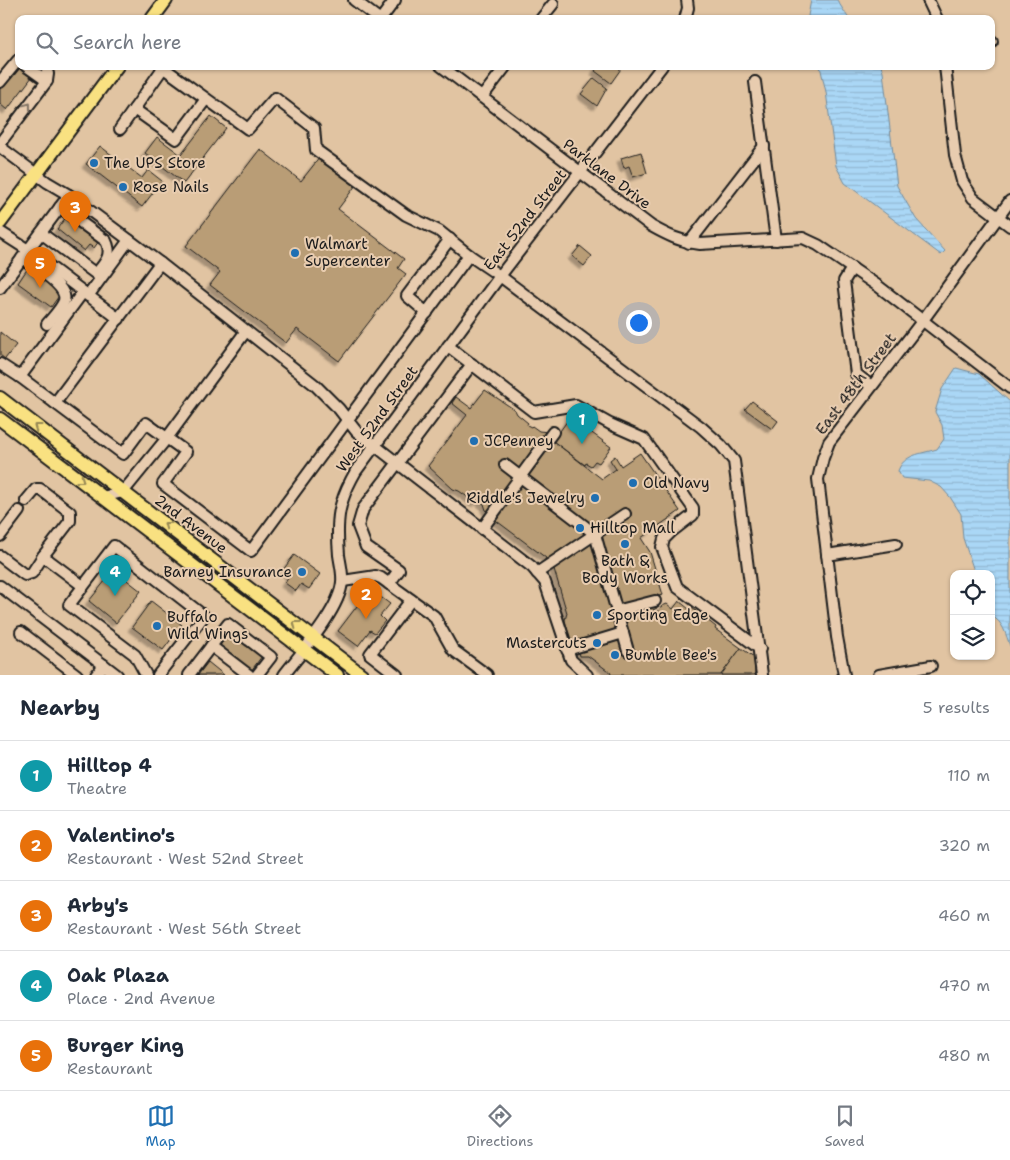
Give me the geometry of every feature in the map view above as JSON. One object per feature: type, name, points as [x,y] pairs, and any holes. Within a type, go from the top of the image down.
[{"type":"main road","points":[[155,15],[166,0]]},
{"type":"main road","points":[[0,223],[114,70]]},
{"type":"main road","name":"2nd Avenue","points":[[0,398],[362,675]]},
{"type":"main road","points":[[0,419],[337,675]]},
{"type":"street","points":[[354,0],[375,15]]},
{"type":"street","points":[[383,15],[395,0]]},
{"type":"street","points":[[687,0],[687,15]]},
{"type":"street","points":[[928,0],[935,15]]},
{"type":"street","points":[[544,15],[553,4]]},
{"type":"street","points":[[0,82],[15,64]]},
{"type":"street","points":[[32,70],[47,81]]},
{"type":"street","points":[[47,70],[47,81],[0,145],[36,174],[69,195],[160,263],[315,385],[339,409],[347,422],[356,431],[532,567],[545,582],[571,660],[585,674]]},
{"type":"street","points":[[120,129],[160,70]]},
{"type":"street","points":[[166,70],[248,128],[275,98],[314,128],[316,150],[406,215],[440,231],[469,255],[500,276],[701,427],[721,445],[734,461],[762,675]]},
{"type":"street","name":"Parklane Drive","points":[[447,70],[651,226],[667,235],[689,243],[727,244],[803,238],[818,245],[852,268],[923,320],[1010,388]]},
{"type":"street","points":[[482,97],[503,70]]},
{"type":"street","name":"East 52nd Street","points":[[448,346],[659,70]]},
{"type":"street","points":[[945,70],[955,154],[962,181],[973,198],[1010,226]]},
{"type":"street","points":[[755,82],[776,240]]},
{"type":"street","points":[[134,109],[176,139],[206,99]]},
{"type":"street","points":[[689,243],[764,146]]},
{"type":"street","points":[[0,288],[69,195]]},
{"type":"street","name":"East 48th Street","points":[[844,675],[837,637],[818,479],[823,458],[829,442],[923,320],[1010,201]]},
{"type":"street","points":[[60,207],[106,240],[109,247],[108,260],[99,276]]},
{"type":"street","points":[[0,232],[55,282],[64,293],[65,299],[47,324]]},
{"type":"street","points":[[40,233],[99,276]]},
{"type":"street","points":[[427,313],[408,296],[450,239]]},
{"type":"street","points":[[20,377],[129,240]]},
{"type":"street","points":[[25,254],[86,294],[119,319]]},
{"type":"street","points":[[0,364],[123,454],[146,423],[186,452],[163,484],[251,551],[469,255]]},
{"type":"street","points":[[55,403],[160,263]]},
{"type":"street","points":[[852,268],[844,282],[856,374],[871,386]]},
{"type":"street","points":[[102,497],[123,492],[167,438],[246,331]]},
{"type":"street","points":[[448,346],[534,412],[576,405],[610,424],[644,439],[693,508],[693,514],[664,539],[662,547],[677,587],[760,649]]},
{"type":"street","name":"West 52nd Street","points":[[284,675],[304,650],[338,598],[342,581],[338,535],[340,509],[344,492],[356,471],[448,346]]},
{"type":"street","points":[[389,584],[399,570],[366,547],[358,526],[363,509],[472,364]]},
{"type":"street","points":[[482,528],[553,432]]},
{"type":"street","points":[[505,465],[594,534],[628,651]]},
{"type":"street","points":[[0,556],[25,575],[32,573],[70,521],[70,512],[40,489],[36,489],[26,501]]},
{"type":"street","points":[[0,536],[19,511]]},
{"type":"street","points":[[537,573],[625,514]]},
{"type":"street","points":[[827,555],[896,544]]},
{"type":"street","points":[[146,675],[135,655],[69,605],[114,546],[204,616],[158,675]]},
{"type":"street","points":[[43,556],[83,586]]},
{"type":"street","points":[[342,581],[376,576],[389,584],[434,616],[454,650],[487,675]]},
{"type":"street","points":[[0,586],[117,675]]},
{"type":"street","points":[[397,675],[370,654],[411,600]]},
{"type":"street","points":[[616,611],[655,601]]},
{"type":"street","points":[[189,675],[228,624],[271,657],[257,675]]},
{"type":"street","points":[[21,632],[77,675]]},
{"type":"street","points":[[567,650],[623,633]]},
{"type":"street","points":[[211,646],[249,675]]},
{"type":"street","points":[[96,675],[104,665]]},
{"type":"street","points":[[879,675],[931,666]]},
{"type":"water","points":[[811,0],[837,0],[846,15],[808,15]]},
{"type":"water","points":[[821,70],[882,70],[897,186],[916,219],[945,251],[941,255],[845,183],[836,166],[826,92]]},
{"type":"water","points":[[956,368],[979,374],[1010,402],[1010,646],[1001,625],[995,618],[995,570],[974,570],[963,538],[961,514],[941,487],[929,481],[902,478],[898,471],[904,461],[937,449],[944,439],[942,425],[935,412],[942,389]]},
{"type":"building","points":[[15,69],[22,70],[32,77],[7,110],[0,104],[0,89]]},
{"type":"building","points":[[596,70],[620,70],[611,83]]},
{"type":"building","points":[[594,78],[607,88],[597,106],[581,94]]},
{"type":"building","points":[[211,116],[226,128],[184,183],[145,153],[157,137],[181,155]]},
{"type":"building","points":[[100,146],[142,178],[148,170],[162,181],[142,207],[86,164]]},
{"type":"building","name":"Walmart Supercenter","points":[[260,149],[301,181],[320,157],[356,185],[338,209],[404,259],[398,268],[406,274],[339,361],[297,329],[286,343],[210,285],[220,272],[186,246]]},
{"type":"building","points":[[641,152],[647,173],[633,177],[629,166],[624,168],[621,158]]},
{"type":"building","points":[[66,217],[99,241],[94,248],[89,245],[84,251],[57,229]]},
{"type":"building","points":[[580,246],[592,256],[584,266],[572,256]]},
{"type":"building","points":[[28,268],[61,293],[51,307],[18,283]]},
{"type":"building","points":[[0,332],[16,345],[5,359],[0,355]]},
{"type":"building","name":"Hilltop Mall","points":[[485,390],[515,410],[528,423],[527,425],[539,431],[558,433],[553,441],[602,479],[616,469],[610,460],[615,456],[621,466],[640,453],[680,511],[641,538],[650,552],[663,595],[654,597],[657,608],[653,610],[655,616],[662,606],[667,604],[673,609],[679,601],[689,609],[691,607],[716,627],[715,629],[741,648],[721,675],[610,675],[611,673],[588,656],[580,656],[577,643],[571,644],[565,620],[567,613],[554,569],[544,561],[546,558],[494,519],[495,517],[486,510],[484,504],[478,500],[476,503],[453,489],[428,466],[467,415],[452,403],[456,397],[471,408]]},
{"type":"building","points":[[752,401],[778,421],[772,429],[745,409]]},
{"type":"building","points":[[570,417],[611,447],[599,463],[595,461],[591,466],[586,463],[585,465],[553,441]]},
{"type":"building","name":"Barney Insurance","points":[[294,555],[320,574],[309,589],[301,584],[296,591],[285,583],[290,575],[283,570]]},
{"type":"building","points":[[114,570],[141,591],[116,623],[89,601]]},
{"type":"building","points":[[370,589],[390,604],[380,616],[385,621],[375,633],[370,630],[358,646],[338,631]]},
{"type":"building","name":"Buffalo Wild Wings","points":[[151,601],[182,625],[163,650],[132,627]]},
{"type":"building","points":[[230,631],[262,656],[251,671],[219,647]]},
{"type":"building","points":[[741,648],[754,657],[755,675],[721,675]]},
{"type":"building","points":[[208,662],[224,675],[198,675]]},
{"type":"place","name":"The UPS Store","points":[[94,163]]},
{"type":"place","name":"Rose Nails","points":[[123,187]]},
{"type":"place","name":"Arby's","points":[[75,232]]},
{"type":"place","name":"Walmart Supercenter","points":[[295,253]]},
{"type":"place","name":"Burger King","points":[[40,288]]},
{"type":"place","name":"JCPenney","points":[[474,441]]},
{"type":"place","name":"Hilltop 4","points":[[582,444]]},
{"type":"place","name":"Old Navy","points":[[633,483]]},
{"type":"place","name":"Riddle's Jewelry","points":[[595,498]]},
{"type":"place","name":"Hilltop Mall","points":[[580,528]]},
{"type":"place","name":"Bath & Body Works","points":[[625,544]]},
{"type":"place","name":"Barney Insurance","points":[[302,572]]},
{"type":"place","name":"Oak Plaza","points":[[115,596]]},
{"type":"place","name":"Sporting Edge","points":[[597,615]]},
{"type":"place","name":"Valentino's","points":[[366,619]]},
{"type":"place","name":"Buffalo Wild Wings","points":[[157,626]]},
{"type":"place","name":"Mastercuts","points":[[597,643]]},
{"type":"place","name":"Bumble Bee's","points":[[615,655]]}]
